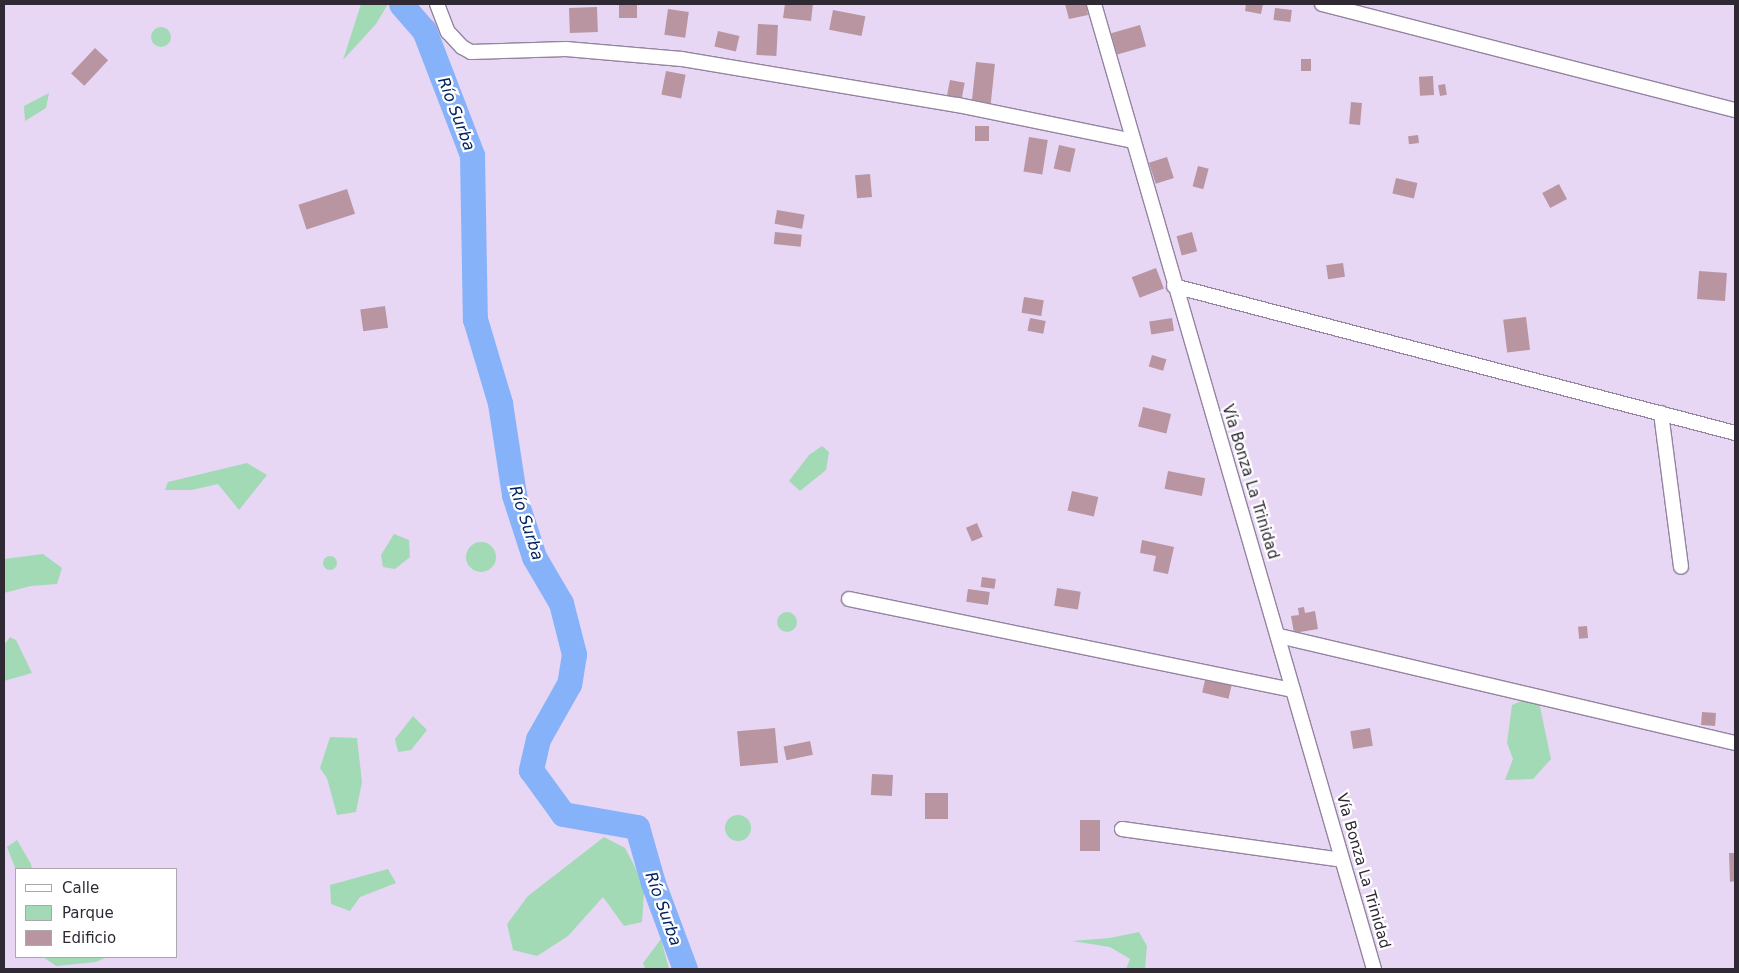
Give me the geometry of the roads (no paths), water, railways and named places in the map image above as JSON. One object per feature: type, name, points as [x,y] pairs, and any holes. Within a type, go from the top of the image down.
[{"type":"street","points":[[437,4],[448,32],[462,48],[472,52],[566,49],[682,59],[958,105],[1133,141]]},
{"type":"street","name":"Vía Bonza La Trinidad","points":[[1094,4],[1174,286],[1279,636],[1374,969]]},
{"type":"street","points":[[1322,4],[1735,110]]},
{"type":"street","points":[[1174,286],[1735,433]]},
{"type":"street","points":[[1661,413],[1680,567]]},
{"type":"street","points":[[848,599],[1293,690]]},
{"type":"street","points":[[1279,636],[1735,742]]},
{"type":"street","points":[[1122,830],[1342,860]]},
{"type":"waterway","name":"Río Surba","points":[[401,4],[424,30],[472,155],[475,319],[500,403],[514,495],[534,557],[561,603],[574,654],[569,684],[538,739],[531,770],[563,814],[637,827],[653,883],[685,969]]}]
